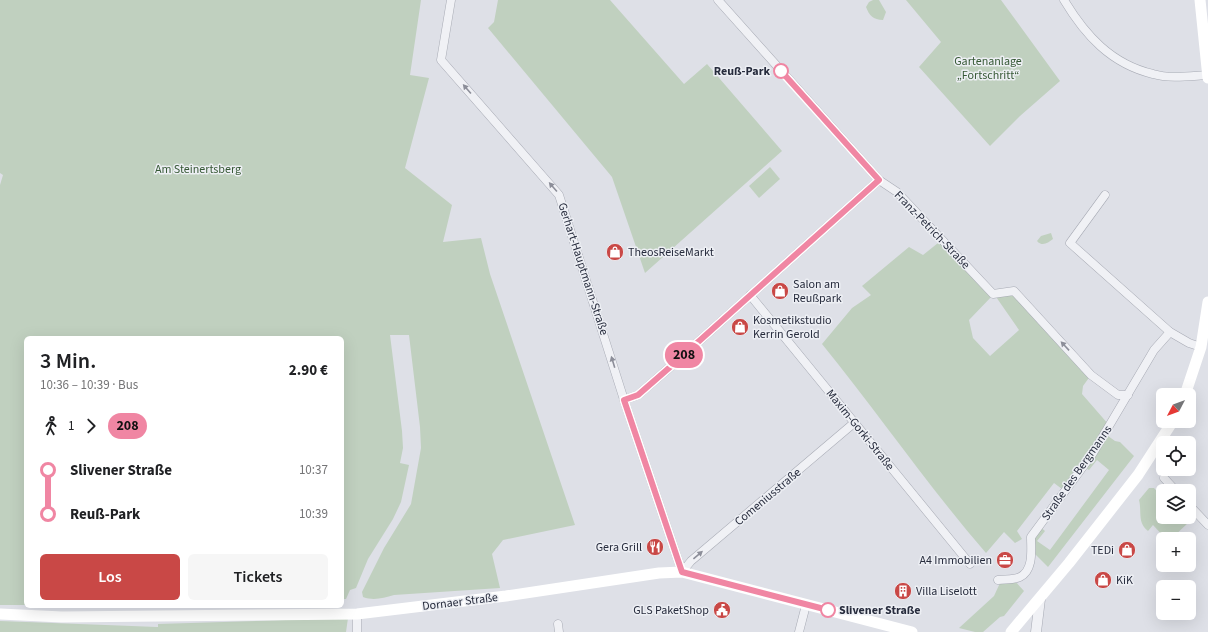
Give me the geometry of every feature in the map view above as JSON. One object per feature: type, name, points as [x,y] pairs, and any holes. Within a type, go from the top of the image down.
[{"type":"main road","points":[[1200,0],[1208,76]]},
{"type":"main road","points":[[1187,388],[1201,347],[1208,302]]},
{"type":"main road","points":[[1011,632],[1040,599],[1150,459],[1169,428]]},
{"type":"main road","name":"Dornaer Straße","points":[[0,614],[62,617],[357,614],[506,596],[659,573],[682,572],[912,632]]},
{"type":"street","name":"Gerhart-Hauptmann-Straße","points":[[451,0],[441,60],[559,194],[624,400],[682,572]]},
{"type":"street","name":"Franz-Petrich-Straße","points":[[718,0],[879,180],[896,192],[993,294],[1014,291],[1091,375],[1118,395],[1128,395]]},
{"type":"street","points":[[1064,0],[1092,40],[1116,58],[1153,74],[1208,76]]},
{"type":"street","points":[[624,400],[638,395],[879,180]]},
{"type":"street","points":[[1105,196],[1070,243],[1170,332],[1189,343],[1201,347]]},
{"type":"street","name":"Maxim-Gorki-Straße","points":[[750,295],[970,564]]},
{"type":"street","name":"Straße des Bergmanns","points":[[998,580],[1021,576],[1029,568],[1031,536],[1093,453],[1154,350],[1170,332]]},
{"type":"street","name":"Comeniusstraße","points":[[682,572],[691,561],[854,423]]},
{"type":"street","points":[[1164,478],[1170,484]]},
{"type":"street","points":[[1196,512],[1208,525]]},
{"type":"street","points":[[1036,632],[1040,599]]},
{"type":"street","points":[[799,632],[806,604]]},
{"type":"street","points":[[357,614],[357,632]]},
{"type":"green space","name":"Am Steinertsberg","points":[[0,0],[421,0],[410,75],[429,78],[405,168],[452,205],[443,242],[481,238],[490,274],[575,525],[503,540],[492,554],[500,588],[394,595],[375,599],[363,597],[362,592],[384,548],[411,504],[421,448],[420,427],[409,335],[390,335],[402,431],[403,448],[400,463],[409,465],[401,502],[393,519],[368,559],[356,588],[350,590],[346,599],[344,599],[344,336],[24,336],[24,605],[0,605],[0,185],[3,175],[0,173]]},
{"type":"green space","name":"Reuß-Park","points":[[498,0],[610,0],[684,84],[707,64],[782,151],[645,273],[612,177],[488,28],[494,22]]},
{"type":"green space","points":[[879,0],[886,12],[883,20],[874,18],[867,10],[866,7],[869,2]]},
{"type":"green space","name":"Gartenanlage „Fortschritt“","points":[[906,0],[1001,0],[1060,81],[1020,116],[990,146],[919,67],[941,42]]},
{"type":"green space","points":[[770,167],[780,179],[759,198],[749,186]]},
{"type":"green space","points":[[1051,233],[1053,239],[1049,242],[1041,244],[1037,241],[1041,236]]},
{"type":"green space","points":[[943,239],[993,294],[1014,291],[1091,375],[1083,386],[1082,394],[1109,425],[1062,489],[1054,483],[1017,531],[1022,539],[1015,543],[1004,532],[986,553],[944,502],[822,344],[852,308],[871,295],[862,286],[909,247],[923,255]],"holes":[[[994,294],[1019,330],[990,356],[973,338],[969,320]]]},
{"type":"green space","points":[[1108,436],[1115,441],[1120,442],[1134,456],[1048,567],[1031,550],[1031,537],[1039,526],[1045,531],[1037,541],[1050,550],[1109,470],[1097,460],[1089,470],[1086,468]]},
{"type":"green space","points":[[1149,488],[1154,488],[1156,490],[1156,524],[1187,524],[1178,532],[1160,532],[1153,525],[1148,531],[1141,521],[1139,500]]},
{"type":"green space","points":[[1013,579],[1024,591],[1004,616],[1000,617],[983,632],[975,632],[959,628],[994,596],[1000,583]]},
{"type":"green space","points":[[348,618],[346,632],[0,632],[0,621],[158,627],[158,624]]},
{"type":"bus line","name":"208","points":[[781,71],[879,180],[638,395],[624,400],[682,572],[828,610]]},
{"type":"place","name":"Reuß-Park","points":[[781,71]]},
{"type":"place","name":"TheosReiseMarkt","points":[[615,252]]},
{"type":"place","name":"Salon am Reußpark","points":[[780,291]]},
{"type":"place","name":"Kosmetikstudio Kerrin Gerold","points":[[740,327]]},
{"type":"place","name":"Gera Grill","points":[[655,547]]},
{"type":"place","name":"TEDi","points":[[1127,550]]},
{"type":"place","name":"A4 Immobilien","points":[[1005,560]]},
{"type":"place","name":"KiK","points":[[1103,580]]},
{"type":"place","name":"Villa Liselott","points":[[903,591]]},
{"type":"place","name":"GLS PaketShop","points":[[722,610]]},
{"type":"place","name":"Slivener Straße","points":[[828,610]]}]
